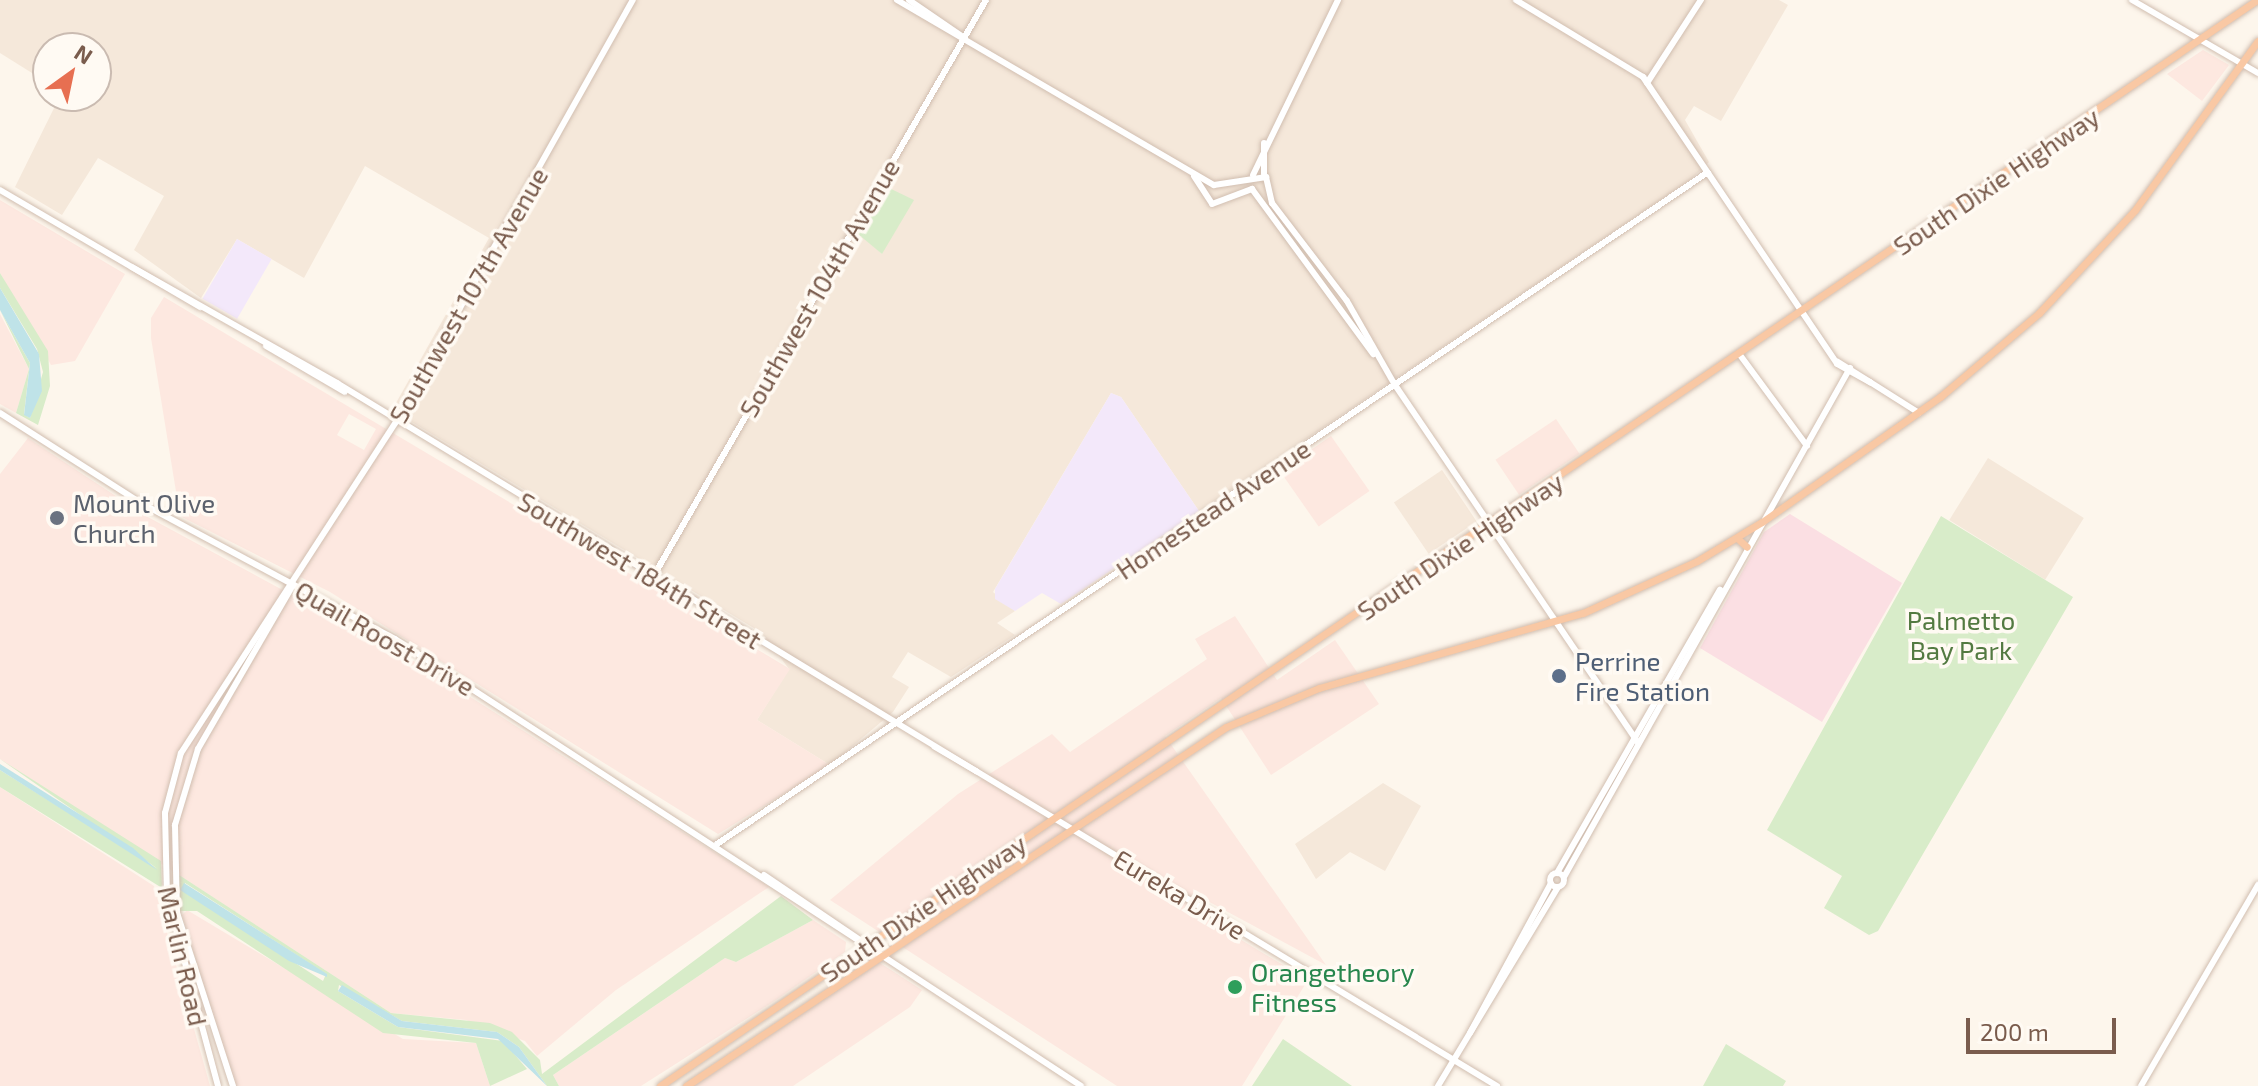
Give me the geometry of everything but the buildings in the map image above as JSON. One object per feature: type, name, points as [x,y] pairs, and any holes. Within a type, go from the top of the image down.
[{"type":"highway","name":"South Dixie Highway","points":[[660,1086],[2204,41],[2257,0]]},
{"type":"highway","name":"South Dixie Highway","points":[[686,1086],[1187,748],[1319,688],[1556,622],[1658,581],[1762,522],[1919,413],[2010,340],[2103,249],[2258,41]]},
{"type":"highway","points":[[1737,538],[1747,547]]},
{"type":"highway","points":[[1179,735],[1187,748]]},
{"type":"highway","points":[[982,869],[990,880]]},
{"type":"highway","points":[[773,1028],[781,1005]]},
{"type":"highway","points":[[758,1038],[767,1015]]},
{"type":"street","name":"Southwest 107th Avenue","points":[[185,782],[293,585],[396,422],[633,0]]},
{"type":"street","points":[[897,0],[1214,185],[1223,188],[1264,174]]},
{"type":"street","points":[[909,0],[963,37]]},
{"type":"street","name":"Southwest 104th Avenue","points":[[653,577],[986,0]]},
{"type":"street","points":[[1338,0],[1264,143],[1252,176],[1254,190],[1378,359],[1637,740]]},
{"type":"street","points":[[1516,0],[1647,83],[1837,361],[1919,413]]},
{"type":"street","points":[[1647,83],[1701,0]]},
{"type":"street","points":[[2132,0],[2258,73]]},
{"type":"street","points":[[1264,143],[1266,188],[1361,321],[1378,359]]},
{"type":"street","name":"Homestead Avenue","points":[[717,844],[1708,172]]},
{"type":"street","points":[[1192,173],[1212,204],[1266,188]]},
{"type":"street","points":[[1206,191],[1214,185]]},
{"type":"street","points":[[1223,188],[1224,200]]},
{"type":"street","name":"Southwest 184th Street","points":[[0,190],[396,422],[1067,828]]},
{"type":"street","points":[[1740,355],[1807,446]]},
{"type":"street","points":[[1438,1086],[1849,371]]},
{"type":"street","name":"Quail Roost Drive","points":[[0,413],[141,503],[395,639],[717,844],[1081,1086]]},
{"type":"street","name":"Southwest 107th Avenue","points":[[172,776],[244,648],[293,585]]},
{"type":"street","points":[[244,648],[256,656]]},
{"type":"street","points":[[172,776],[185,782]]},
{"type":"street","name":"Marlin Road","points":[[172,776],[165,823],[168,907],[218,1086]]},
{"type":"street","name":"Marlin Road","points":[[185,782],[173,840],[176,904],[233,1086]]},
{"type":"street","name":"Eureka Drive","points":[[1067,828],[1497,1086]]},
{"type":"street","points":[[1555,885],[1560,875]]},
{"type":"street","points":[[2141,1086],[2258,885]]},
{"type":"shaded area","points":[[0,0],[1779,0],[1788,5],[1721,121],[1694,106],[1685,120],[1709,162],[1690,180],[1199,511],[1121,397],[1111,393],[993,592],[1015,611],[997,623],[1015,635],[951,677],[908,652],[892,677],[909,687],[893,712],[830,765],[757,720],[789,669],[762,633],[412,422],[396,403],[489,238],[365,166],[304,278],[237,239],[201,298],[134,250],[164,196],[98,158],[62,215],[15,187],[52,112],[112,112],[112,32],[32,32],[32,73],[0,53]],"holes":[[[887,187],[882,254],[859,232]]]},
{"type":"shaded area","points":[[2203,50],[2229,65],[2202,101],[2167,74]]},
{"type":"shaded area","points":[[0,200],[125,274],[75,361],[51,365],[0,273]]},
{"type":"shaded area","points":[[237,239],[272,259],[237,319],[203,299]]},
{"type":"shaded area","points":[[164,297],[790,669],[757,720],[830,765],[718,834],[330,592],[180,516],[151,338],[151,318]],"holes":[[[349,414],[376,429],[364,450],[337,435]]]},
{"type":"shaded area","points":[[0,314],[29,369],[16,413],[0,404]]},
{"type":"shaded area","points":[[1111,393],[1121,397],[1199,511],[1061,604],[1042,593],[1015,611],[995,599],[995,589]]},
{"type":"shaded area","points":[[1556,419],[1579,454],[1519,495],[1495,460]]},
{"type":"shaded area","points":[[1331,436],[1369,491],[1319,526],[1280,472]]},
{"type":"shaded area","points":[[28,438],[146,516],[412,660],[769,887],[616,990],[537,1056],[525,1041],[466,1020],[391,1013],[0,759],[0,474]]},
{"type":"shaded area","points":[[1988,458],[2084,518],[2045,580],[1949,520]]},
{"type":"shaded area","points":[[1442,470],[1477,521],[1429,554],[1394,502]]},
{"type":"shaded area","points":[[1790,514],[1902,583],[1822,722],[1700,648],[1764,532]]},
{"type":"shaded area","points":[[1235,616],[1277,680],[1335,640],[1379,704],[1271,775],[1221,698],[1165,736],[1326,965],[1202,898],[1193,911],[1308,980],[1242,1086],[1117,1086],[830,900],[958,794],[1052,734],[1070,752],[1207,659],[1195,639]]},
{"type":"shaded area","points":[[1383,783],[1421,806],[1385,871],[1350,852],[1316,879],[1295,844]]},
{"type":"shaded area","points":[[0,787],[154,886],[210,1086],[0,1086]]},
{"type":"shaded area","points":[[187,910],[403,1039],[476,1043],[490,1086],[235,1086],[182,915]]},
{"type":"shaded area","points":[[813,920],[846,942],[845,952],[776,1000],[641,1086],[559,1086],[553,1075],[725,958],[736,962]]},
{"type":"shaded area","points":[[877,961],[922,990],[910,1007],[793,1086],[689,1086]]},
{"type":"green space","points":[[887,187],[914,200],[882,254],[858,234]]},
{"type":"green space","points":[[0,273],[48,351],[50,386],[38,425],[16,413],[29,369],[0,310],[30,363],[24,414],[30,418],[43,372],[37,349],[0,288]]},
{"type":"green space","name":"Palmetto Bay Park","points":[[1941,516],[2073,597],[1878,931],[1869,935],[1824,908],[1842,876],[1767,830]]},
{"type":"green space","points":[[0,759],[161,861],[162,888],[0,787],[0,770],[158,869]]},
{"type":"green space","points":[[176,873],[391,1013],[490,1023],[512,1032],[540,1060],[542,1074],[781,896],[813,920],[736,962],[725,958],[553,1075],[559,1086],[547,1086],[519,1047],[497,1032],[402,1021],[339,985],[338,991],[398,1027],[503,1041],[527,1069],[490,1086],[476,1043],[383,1033],[197,911],[180,911]],"holes":[[[185,883],[326,974],[323,981],[183,890]]]},
{"type":"green space","points":[[1283,1039],[1352,1086],[1252,1086]]},
{"type":"green space","points":[[1726,1044],[1786,1081],[1783,1086],[1703,1086]]},
{"type":"water","points":[[0,288],[39,354],[42,391],[30,418],[24,415],[30,363],[0,310]]},
{"type":"water","points":[[0,764],[133,848],[157,870],[0,770]]},
{"type":"water","points":[[184,883],[327,974],[327,977],[289,961],[180,890]]},
{"type":"water","points":[[342,985],[402,1021],[497,1032],[519,1047],[547,1086],[498,1039],[398,1027],[338,991]]},
{"type":"place","name":"Mount Olive Church","points":[[57,518]]},
{"type":"place","name":"Perrine Fire Station","points":[[1559,676]]},
{"type":"place","name":"Orangetheory Fitness","points":[[1235,987]]}]
